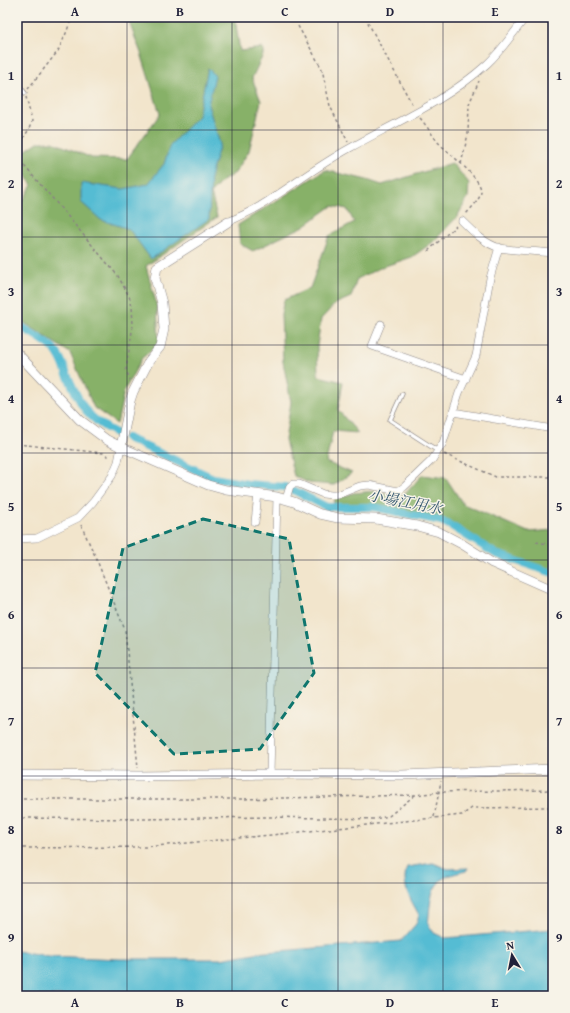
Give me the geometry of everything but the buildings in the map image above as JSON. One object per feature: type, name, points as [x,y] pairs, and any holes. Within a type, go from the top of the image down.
[{"type":"street","points":[[17,539],[37,538],[78,518],[93,502],[112,476],[118,462],[133,392],[149,361],[160,347],[164,329],[162,304],[155,278],[157,267],[228,222],[259,206],[351,147],[417,113],[451,92],[486,64],[499,51],[526,17]]},
{"type":"street","points":[[462,221],[472,231],[487,242],[499,248],[553,253]]},
{"type":"street","points":[[270,774],[276,519],[281,498],[293,484],[299,484],[323,494],[331,495],[337,495],[360,486],[369,485],[398,491],[409,483],[432,460],[443,443],[459,393],[478,347],[490,278],[499,248]]},
{"type":"street","points":[[381,324],[372,346],[466,379]]},
{"type":"street","points":[[17,353],[80,420],[107,440],[121,447],[208,485],[226,490],[281,498],[320,514],[338,518],[376,519],[417,526],[439,532],[462,544],[492,563],[553,590]]},
{"type":"street","points":[[453,412],[553,429]]},
{"type":"street","points":[[255,522],[258,494]]},
{"type":"street","points":[[17,775],[402,775],[553,770]]},
{"type":"lane","points":[[17,83],[25,93]]},
{"type":"lane","points":[[402,394],[390,420],[438,452]]},
{"type":"path","points":[[72,17],[58,51],[25,93],[32,120],[29,129],[17,150],[19,160],[118,276],[129,296],[132,306],[133,325],[126,369],[133,392]]},
{"type":"path","points":[[365,17],[417,113],[437,141],[479,184],[481,190],[480,195],[462,221],[428,252]]},
{"type":"path","points":[[298,26],[322,70],[330,106],[351,147]]},
{"type":"path","points":[[461,164],[468,134],[469,104],[480,78]]},
{"type":"path","points":[[17,444],[103,453],[118,462]]},
{"type":"path","points":[[438,452],[496,476],[549,477],[553,475]]},
{"type":"path","points":[[78,518],[125,630],[139,776]]},
{"type":"path","points":[[536,542],[553,545]]},
{"type":"path","points":[[434,817],[443,773]]},
{"type":"path","points":[[17,799],[232,799],[553,790]]},
{"type":"path","points":[[17,818],[142,820],[268,817],[375,819],[389,816],[416,795]]},
{"type":"path","points":[[17,848],[145,847],[462,814],[472,808],[550,806]]},
{"type":"highlighted area","points":[[203,519],[289,539],[314,673],[260,749],[174,754],[95,673],[123,548]]},
{"type":"green space","points":[[127,17],[234,17],[240,51],[263,48],[263,55],[252,78],[261,101],[249,151],[235,173],[221,182],[211,193],[217,217],[146,266],[157,306],[159,344],[142,358],[124,391],[117,424],[94,408],[70,353],[17,318],[17,211],[32,185],[22,170],[22,153],[38,142],[53,142],[92,158],[127,159],[160,114],[141,53]]},
{"type":"green space","points":[[452,163],[469,183],[468,197],[457,217],[433,242],[412,257],[382,267],[357,279],[351,297],[335,304],[321,319],[317,346],[318,376],[343,382],[338,410],[358,433],[333,431],[326,462],[352,473],[334,485],[309,483],[294,476],[285,440],[291,402],[283,362],[281,314],[284,300],[310,288],[329,236],[354,222],[347,209],[332,206],[304,226],[253,251],[240,244],[238,225],[325,170],[382,185]]},
{"type":"green space","points":[[422,475],[446,478],[463,504],[528,532],[553,530],[553,572],[498,552],[455,524],[440,519],[369,504],[334,506],[334,500],[353,493],[376,491],[391,496],[400,496],[407,492]]},
{"type":"water","points":[[208,68],[215,76],[208,105],[220,144],[211,174],[209,219],[151,259],[129,229],[101,220],[81,202],[81,183],[123,189],[148,184],[164,164],[170,145],[198,116]]},
{"type":"water","points":[[433,863],[448,869],[468,868],[466,871],[445,877],[436,885],[432,896],[428,924],[434,933],[445,938],[553,929],[553,996],[17,996],[17,951],[49,956],[120,959],[221,959],[255,953],[401,941],[416,924],[419,915],[407,892],[405,874],[407,867]]},
{"type":"waterway","name":"小場江用水","points":[[17,324],[53,348],[61,359],[75,392],[84,408],[97,421],[116,433]]},
{"type":"waterway","name":"小場江用水","points":[[127,438],[213,478],[248,484],[285,487]]},
{"type":"waterway","name":"小場江用水","points":[[293,490],[327,507],[374,507],[441,521],[496,554],[553,573]]}]
